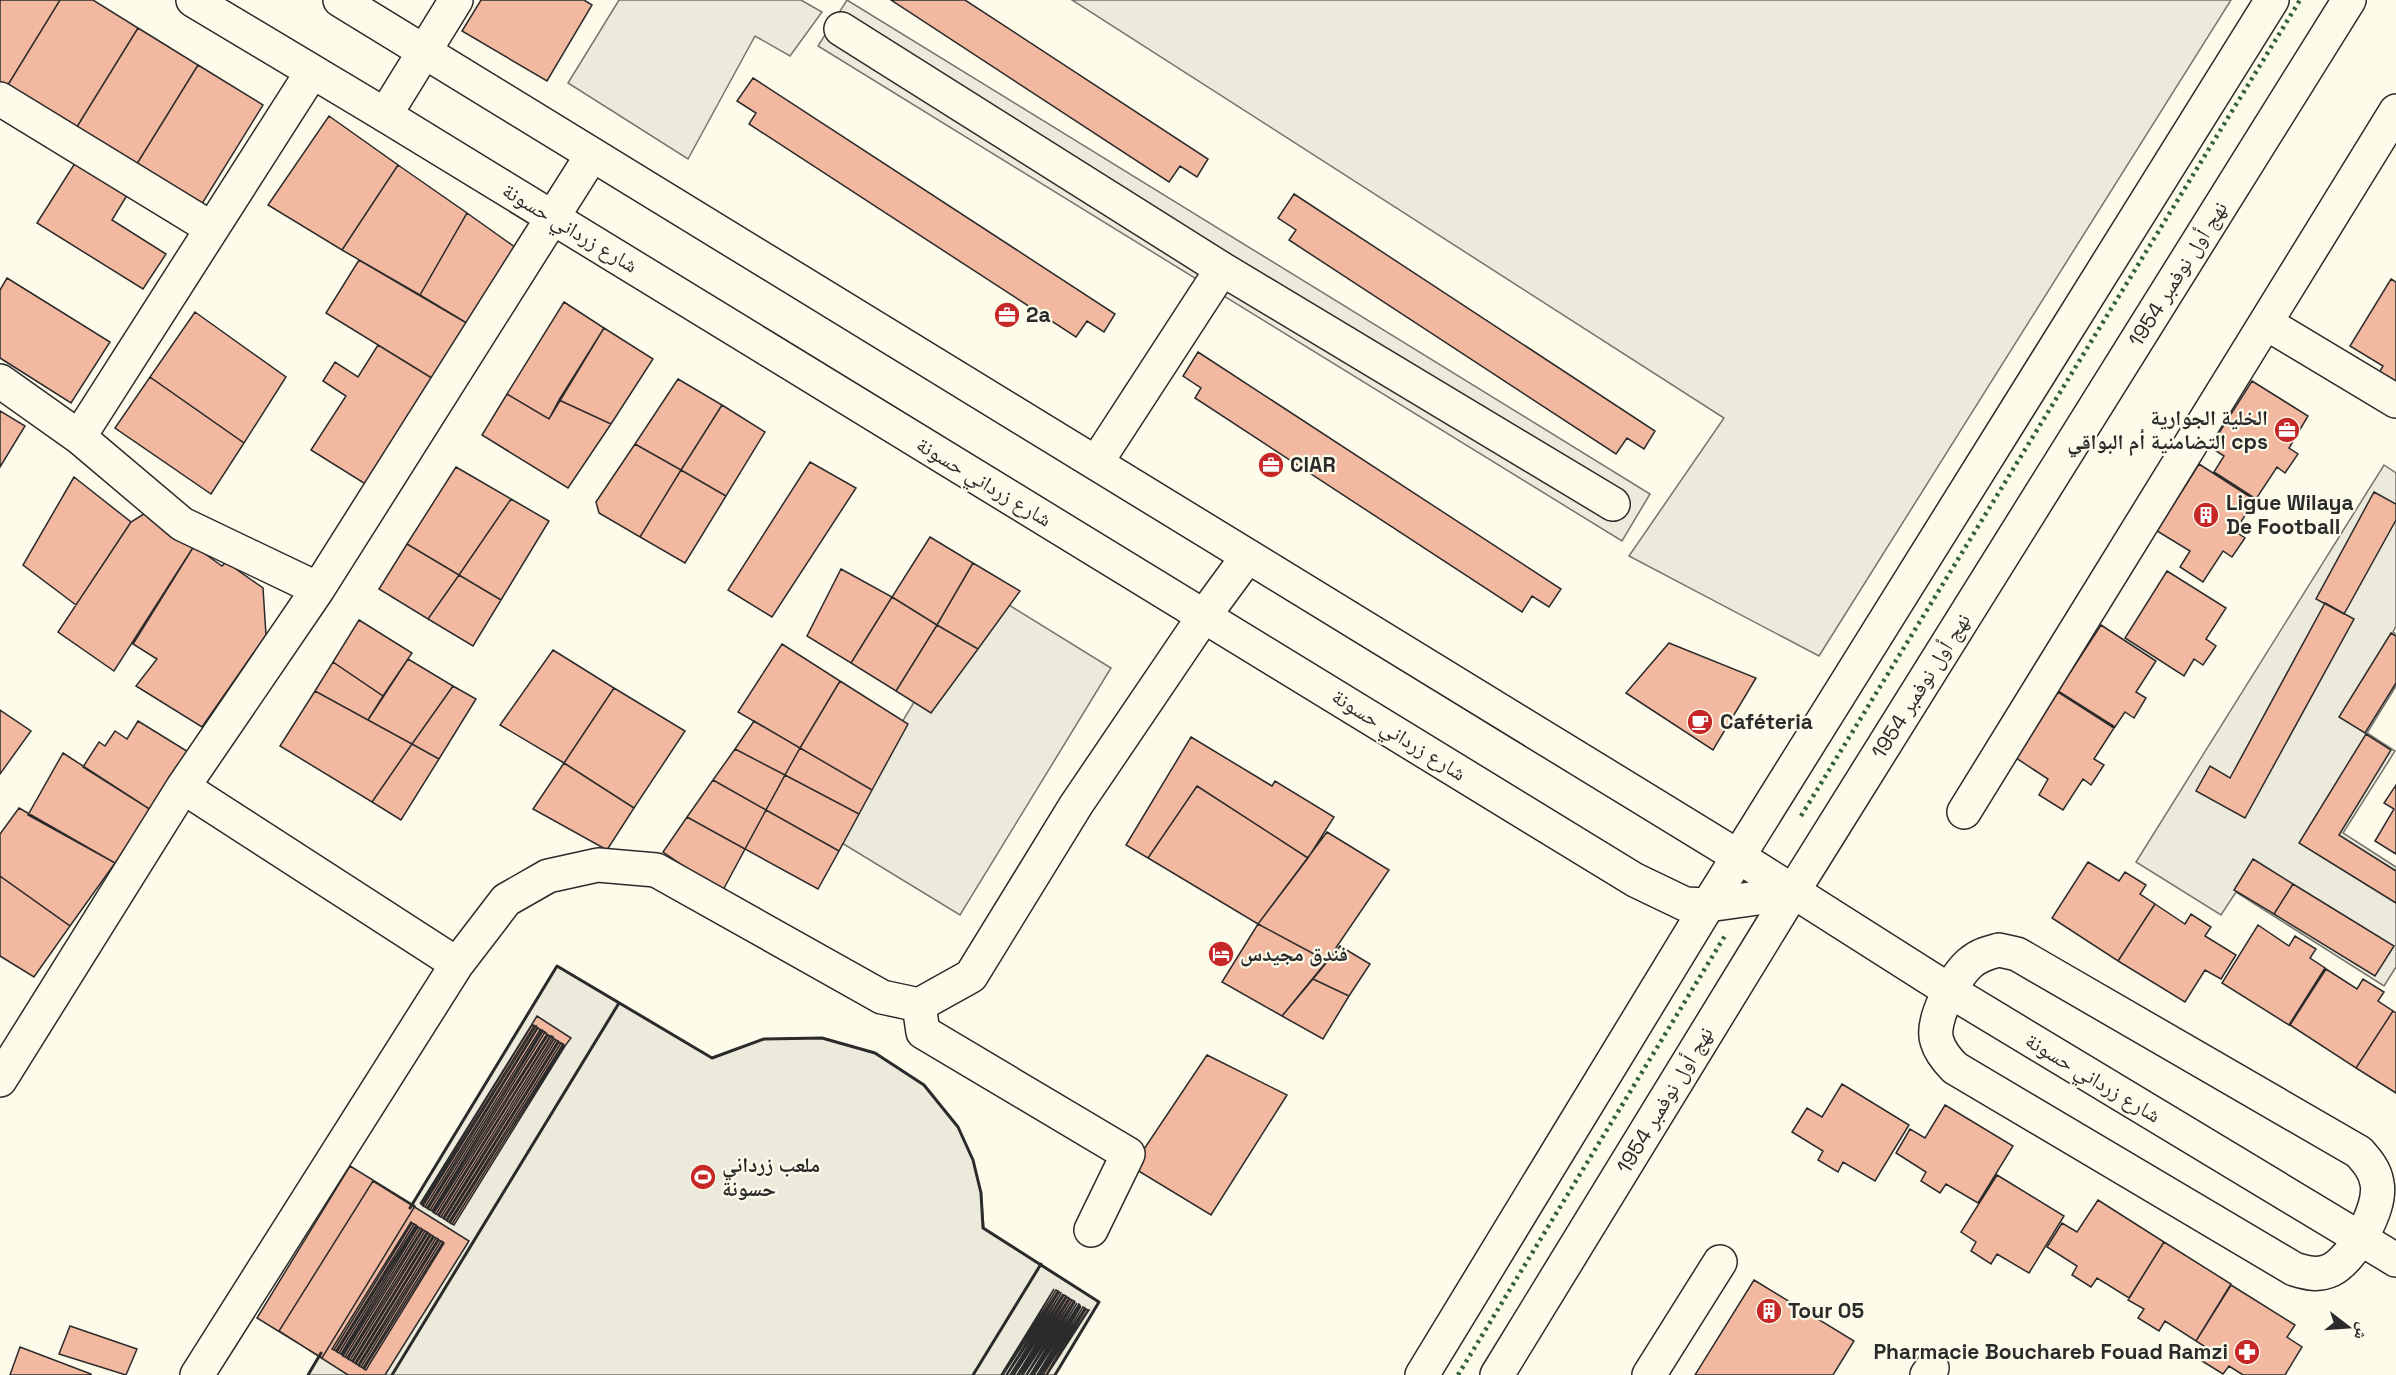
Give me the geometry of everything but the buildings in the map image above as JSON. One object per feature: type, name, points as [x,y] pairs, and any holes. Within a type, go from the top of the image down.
[{"type":"main road","name":"شارع زرداني حسونة","points":[[193,0],[554,218],[1635,880],[1685,904],[1708,905],[1792,892]]},
{"type":"main road","name":"شارع زرداني حسونة","points":[[339,0],[1739,857],[1950,991],[2396,1260]]},
{"type":"main road","points":[[385,115],[456,0]]},
{"type":"main road","points":[[1422,1375],[1708,905],[2271,0]]},
{"type":"main road","name":"نهج أول نوفمبر 1954","points":[[1497,1375],[1792,892],[2349,0]]},
{"type":"main road","points":[[841,29],[1222,269],[1613,504]]},
{"type":"main road","points":[[79,437],[210,228],[312,72]]},
{"type":"main road","points":[[0,99],[210,228]]},
{"type":"main road","points":[[1964,812],[2396,111]]},
{"type":"main road","points":[[0,1080],[183,787],[318,589],[554,218],[592,154]]},
{"type":"main road","points":[[1096,463],[1222,269]]},
{"type":"main road","points":[[2266,323],[2396,401]]},
{"type":"main road","points":[[0,381],[79,437],[182,524],[318,589]]},
{"type":"main road","points":[[197,1375],[457,964],[506,900],[548,876],[598,865],[656,870],[882,997],[919,1005],[971,976],[1076,805],[1204,616],[1248,556]]},
{"type":"main road","points":[[183,787],[457,964]]},
{"type":"main road","points":[[1999,950],[2017,954],[2359,1152],[2370,1165],[2377,1183],[2378,1200],[2360,1238],[2343,1262],[2330,1271],[2313,1274],[2294,1269],[1965,1074],[1945,1058],[1936,1040],[1936,1023],[1950,991],[1969,964],[1982,954],[1999,950]]},
{"type":"main road","points":[[919,1005],[923,1032],[1128,1155],[1091,1230]]},
{"type":"main road","points":[[1649,1375],[1719,1262]]},
{"type":"shaded area","points":[[619,0],[801,0],[822,12],[790,56],[755,36],[688,159],[568,83]]},
{"type":"shaded area","points":[[847,0],[1650,494],[1622,541],[818,46]]},
{"type":"shaded area","points":[[1072,0],[2231,0],[1819,656],[1629,556],[1724,418]]},
{"type":"shaded area","points":[[2384,465],[2396,473],[2396,626],[2393,632],[2396,634],[2396,686],[2367,733],[2395,751],[2343,833],[2396,867],[2396,967],[2384,986],[2236,892],[2221,915],[2136,862]]},
{"type":"shaded area","points":[[983,589],[1111,668],[960,915],[832,837]]},
{"type":"shaded area","name":"ملعب زرداني حسونة","points":[[557,966],[712,1058],[764,1039],[822,1038],[875,1053],[924,1085],[958,1127],[973,1160],[981,1193],[984,1228],[1099,1302],[1055,1375],[308,1375]]},
{"type":"hedge","points":[[1801,816],[2300,0]]},
{"type":"hedge","points":[[1458,1375],[1726,934]]},
{"type":"wall","points":[[410,1208],[557,966],[712,1058],[764,1039],[822,1038],[875,1053],[924,1085],[958,1127],[973,1160],[981,1193],[983,1228],[1099,1302],[1055,1375]]},
{"type":"wall","points":[[392,1375],[619,1003]]},
{"type":"wall","points":[[973,1375],[1041,1264]]},
{"type":"wall","points":[[308,1375],[321,1353]]},
{"type":"place","name":"2a","points":[[1007,315]]},
{"type":"place","name":"الخلية الجوارية التضامنية أم البواقي cps","points":[[2287,430]]},
{"type":"place","name":"CIAR","points":[[1271,465]]},
{"type":"place","name":"Ligue Wilaya De Football","points":[[2206,515]]},
{"type":"place","name":"Caféteria","points":[[1700,722]]},
{"type":"place","name":"فندق مجيدس","points":[[1221,954]]},
{"type":"place","name":"ملعب زرداني حسونة","points":[[703,1177]]},
{"type":"place","name":"Tour 05","points":[[1769,1311]]},
{"type":"place","name":"Pharmacie Bouchareb Fouad Ramzi","points":[[2247,1352]]}]
